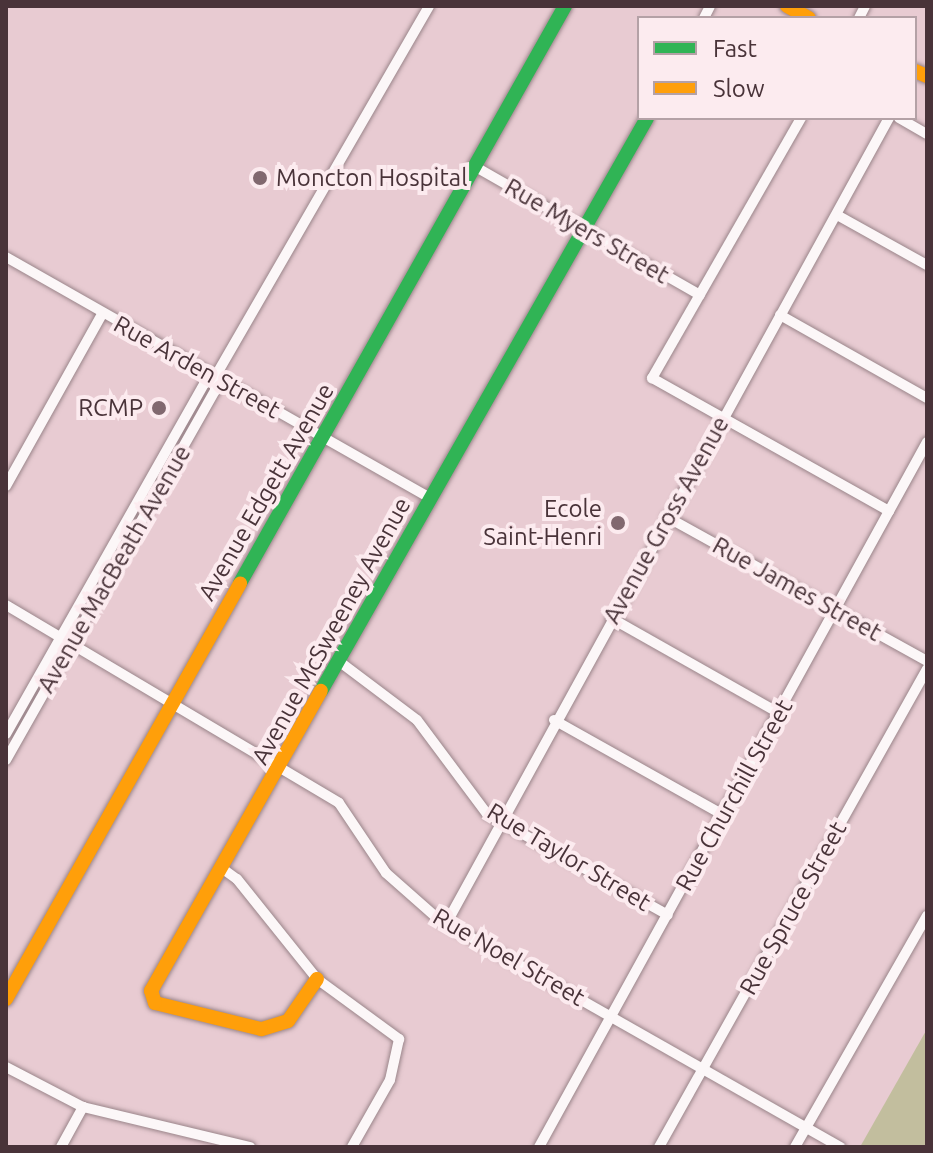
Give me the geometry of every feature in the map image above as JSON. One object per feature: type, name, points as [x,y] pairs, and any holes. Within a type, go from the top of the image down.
[{"type":"street","name":"Avenue MacBeath Avenue","points":[[6,734],[204,384],[215,377],[429,6]]},
{"type":"street","name":"Avenue Edgett Avenue","points":[[6,999],[565,6]]},
{"type":"street","points":[[787,6],[805,16]]},
{"type":"street","name":"Avenue McSweeney Avenue","points":[[317,979],[288,1021],[261,1029],[155,1003],[151,991],[282,766],[646,120]]},
{"type":"street","points":[[800,120],[652,378],[889,511]]},
{"type":"street","name":"Avenue Gross Avenue","points":[[446,924],[554,720],[888,120]]},
{"type":"street","points":[[902,120],[927,134]]},
{"type":"street","name":"Rue Myers Street","points":[[474,166],[700,295]]},
{"type":"street","points":[[837,215],[927,265]]},
{"type":"street","name":"Rue Arden Street","points":[[6,257],[431,498]]},
{"type":"street","points":[[6,486],[102,314]]},
{"type":"street","points":[[780,315],[927,398]]},
{"type":"street","name":"Avenue MacBeath Avenue","points":[[6,760],[215,391],[215,377]]},
{"type":"street","name":"Rue Churchill Street","points":[[539,1147],[668,915],[719,812],[779,713],[927,442]]},
{"type":"street","points":[[158,465],[169,472]]},
{"type":"street","name":"Rue James Street","points":[[667,517],[927,661]]},
{"type":"street","name":"Rue Noel Street","points":[[6,605],[282,766],[339,803],[386,873],[446,924],[840,1147]]},
{"type":"street","points":[[611,618],[779,713]]},
{"type":"street","name":"Rue Taylor Street","points":[[340,662],[417,720],[487,814],[668,915]]},
{"type":"street","name":"Rue Spruce Street","points":[[659,1147],[927,669]]},
{"type":"street","points":[[554,720],[719,812]]},
{"type":"street","points":[[223,869],[237,879],[317,979],[399,1039],[390,1080],[352,1147]]},
{"type":"street","points":[[795,1147],[927,916]]},
{"type":"street","points":[[6,1067],[83,1107],[250,1147]]},
{"type":"street","points":[[61,1147],[83,1107]]},
{"type":"shaded area","points":[[927,1029],[927,1147],[860,1147]]},
{"type":"traffic: fast","points":[[240,583],[565,6]]},
{"type":"traffic: fast","points":[[321,691],[646,120]]},
{"type":"traffic: slow","points":[[787,6],[805,16]]},
{"type":"traffic: slow","points":[[917,72],[927,76]]},
{"type":"traffic: slow","points":[[6,999],[240,583]]},
{"type":"traffic: slow","points":[[317,979],[288,1021],[261,1029],[155,1003],[151,991],[321,691]]},
{"type":"place","name":"Moncton Hospital","points":[[260,178]]},
{"type":"place","name":"RCMP","points":[[159,408]]},
{"type":"place","name":"Ecole Saint-Henri","points":[[618,523]]}]
